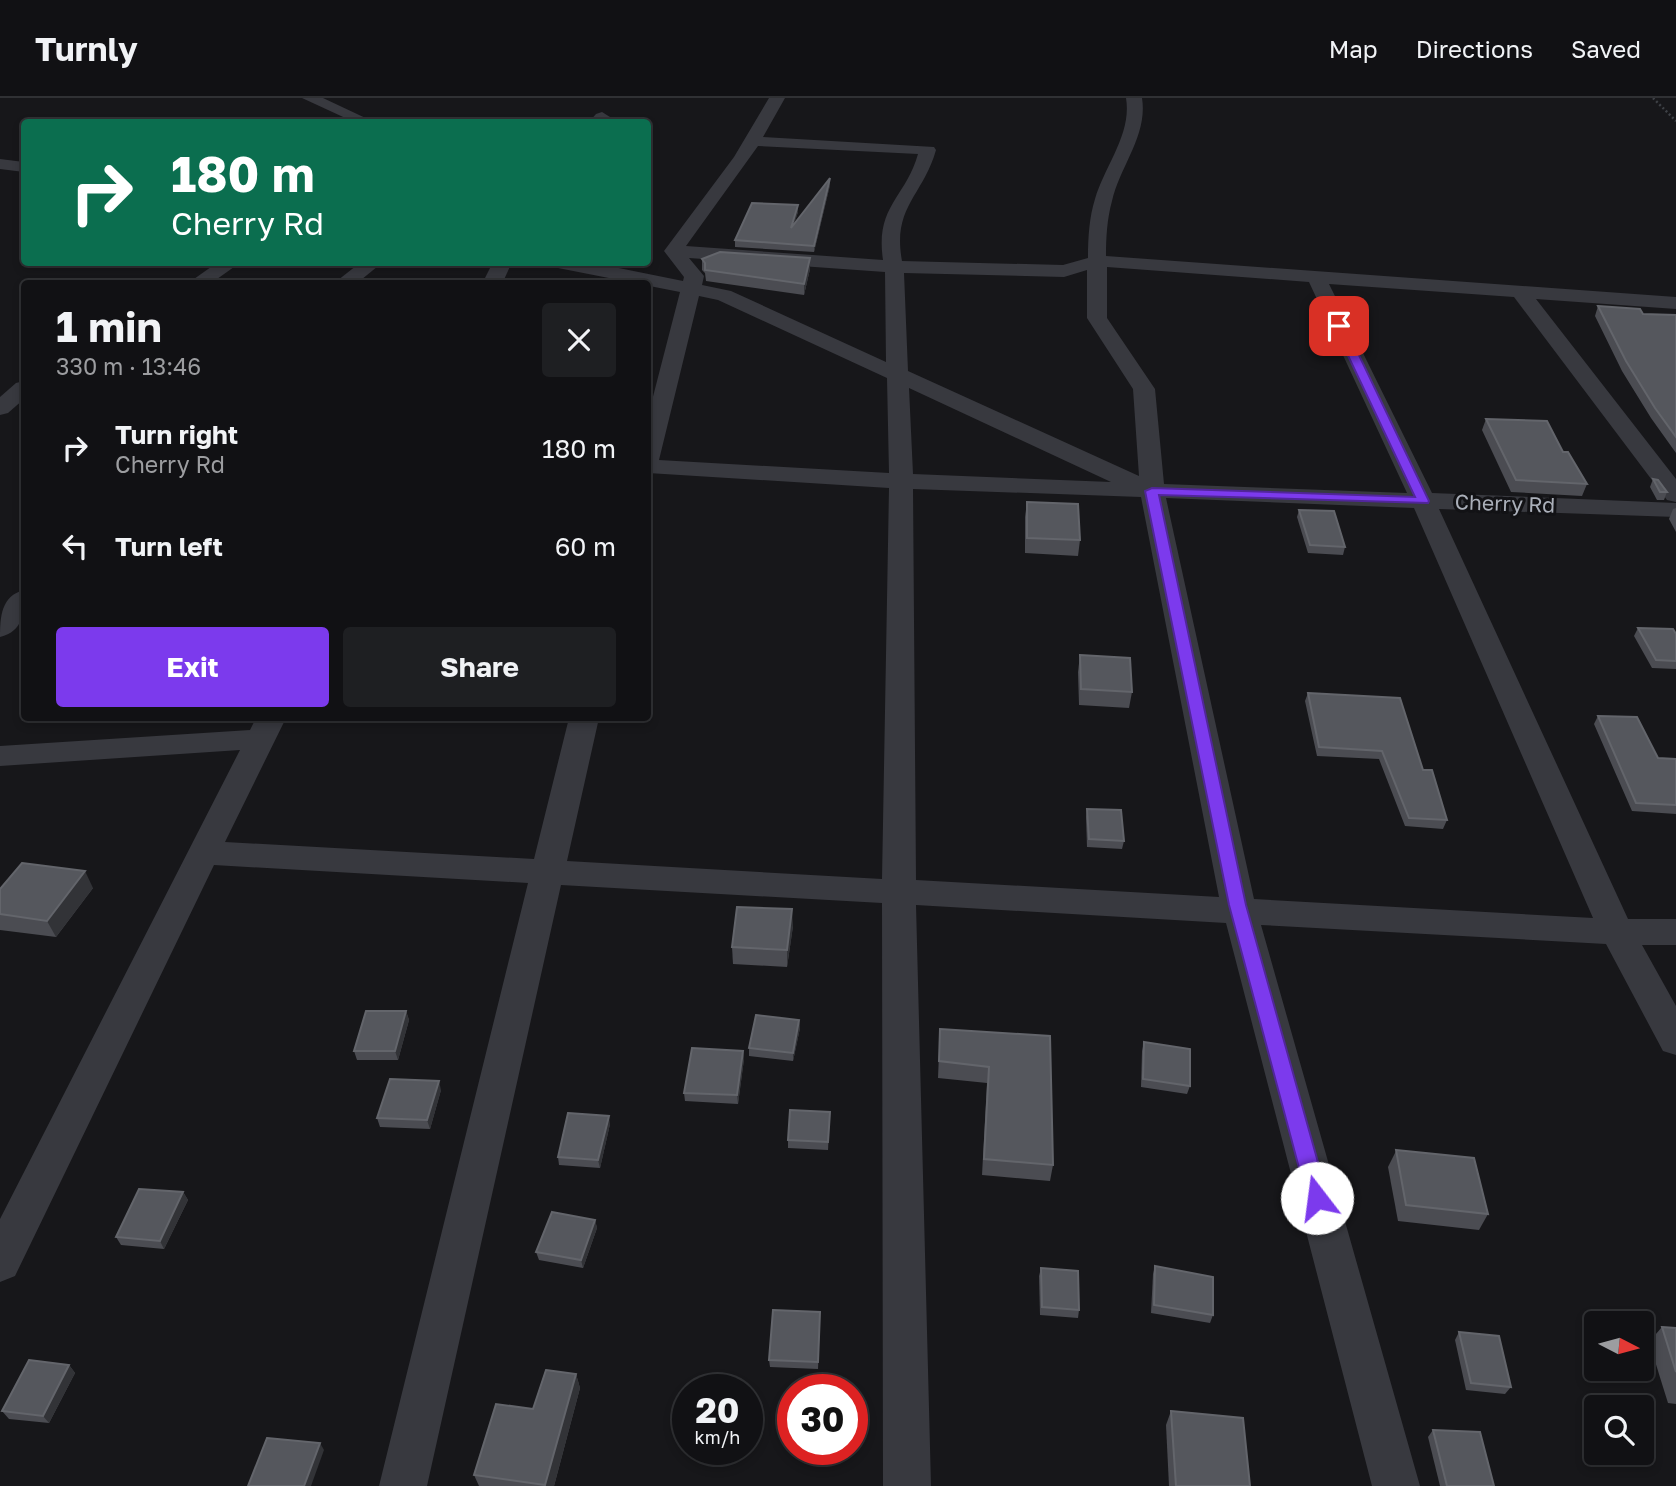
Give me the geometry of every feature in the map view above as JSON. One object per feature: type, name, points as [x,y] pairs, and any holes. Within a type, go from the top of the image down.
[{"type":"street","points":[[310,98],[359,119]]},
{"type":"street","points":[[666,255],[752,141],[777,98]]},
{"type":"street","points":[[1134,98],[1137,117],[1103,200],[1097,235],[1097,318],[1144,389],[1138,491],[1239,911],[1396,1486]]},
{"type":"street","points":[[752,141],[928,150],[923,172],[899,205],[889,245],[894,267],[901,481],[899,892],[907,1486]]},
{"type":"street","points":[[0,164],[21,167]]},
{"type":"street","points":[[666,255],[894,267],[1064,271],[1099,261],[1676,303]]},
{"type":"street","points":[[666,255],[692,282]]},
{"type":"street","points":[[202,280],[225,266]]},
{"type":"street","points":[[348,280],[368,266]]},
{"type":"street","points":[[585,266],[692,282],[724,295],[897,373],[1138,491]]},
{"type":"street","points":[[1315,276],[1423,501],[1617,932],[1676,1041]]},
{"type":"street","points":[[651,447],[692,282]]},
{"type":"street","points":[[1519,290],[1676,495]]},
{"type":"street","points":[[0,408],[21,390]]},
{"type":"street","name":"Cherry Rd","points":[[651,466],[901,481],[1676,510]]},
{"type":"street","points":[[0,629],[21,602]]},
{"type":"street","points":[[403,1486],[583,721]]},
{"type":"street","points":[[0,756],[265,728]]},
{"type":"street","points":[[0,1262],[265,728]]},
{"type":"street","points":[[204,853],[1617,932],[1676,932]]},
{"type":"path","points":[[1653,98],[1676,121]]},
{"type":"building","points":[[830,178],[814,246],[735,240],[752,203],[798,205],[791,228]]},
{"type":"building","points":[[720,252],[810,258],[804,284],[705,270],[702,259]]},
{"type":"building","points":[[1598,306],[1640,309],[1643,314],[1676,315],[1676,437],[1626,361]]},
{"type":"building","points":[[1486,419],[1547,421],[1563,452],[1568,452],[1587,484],[1516,480]]},
{"type":"building","points":[[1653,479],[1658,480],[1667,492],[1660,492]]},
{"type":"building","points":[[1027,502],[1078,504],[1080,540],[1027,538]]},
{"type":"building","points":[[1299,510],[1334,511],[1345,547],[1310,545]]},
{"type":"building","points":[[1638,628],[1673,629],[1676,634],[1676,661],[1656,660]]},
{"type":"building","points":[[1080,655],[1130,658],[1132,692],[1081,689]]},
{"type":"building","points":[[1308,693],[1400,698],[1423,770],[1432,770],[1447,820],[1409,818],[1382,751],[1319,747]]},
{"type":"building","points":[[1598,716],[1637,717],[1658,758],[1676,759],[1676,805],[1636,803]]},
{"type":"building","points":[[1087,809],[1121,810],[1124,841],[1089,839]]},
{"type":"building","points":[[22,863],[85,871],[47,921],[0,914],[0,889]]},
{"type":"building","points":[[737,907],[792,909],[787,950],[732,947]]},
{"type":"building","points":[[366,1011],[406,1011],[395,1051],[354,1051]]},
{"type":"building","points":[[756,1015],[799,1020],[793,1053],[749,1048]]},
{"type":"building","points":[[940,1029],[1050,1036],[1053,1165],[984,1159],[989,1067],[939,1061]]},
{"type":"building","points":[[1144,1042],[1190,1049],[1190,1086],[1143,1079]]},
{"type":"building","points":[[692,1048],[743,1051],[737,1095],[684,1093]]},
{"type":"building","points":[[390,1079],[439,1081],[427,1120],[377,1118]]},
{"type":"building","points":[[790,1110],[830,1112],[828,1142],[788,1140]]},
{"type":"building","points":[[568,1113],[609,1116],[598,1160],[558,1157]]},
{"type":"building","points":[[1396,1150],[1474,1158],[1488,1214],[1406,1205]]},
{"type":"building","points":[[139,1189],[183,1192],[160,1241],[116,1237]]},
{"type":"building","points":[[552,1212],[595,1220],[581,1260],[536,1252]]},
{"type":"building","points":[[1155,1266],[1213,1277],[1213,1315],[1154,1305]]},
{"type":"building","points":[[1041,1268],[1078,1271],[1079,1310],[1042,1307]]},
{"type":"building","points":[[773,1310],[820,1312],[818,1362],[769,1360]]},
{"type":"building","points":[[1662,1327],[1676,1328],[1676,1372]]},
{"type":"building","points":[[1459,1332],[1499,1336],[1511,1387],[1471,1383]]},
{"type":"building","points":[[29,1360],[69,1365],[43,1416],[2,1411]]},
{"type":"building","points":[[546,1370],[576,1374],[545,1485],[474,1475],[496,1404],[533,1409]]},
{"type":"building","points":[[1171,1411],[1243,1418],[1250,1486],[1176,1486]]},
{"type":"building","points":[[1433,1430],[1480,1432],[1494,1486],[1447,1486]]},
{"type":"building","points":[[267,1438],[320,1443],[304,1486],[248,1486]]},
{"type":"route","points":[[1317,1198],[1238,905],[1152,491],[1423,501],[1339,326]]}]
